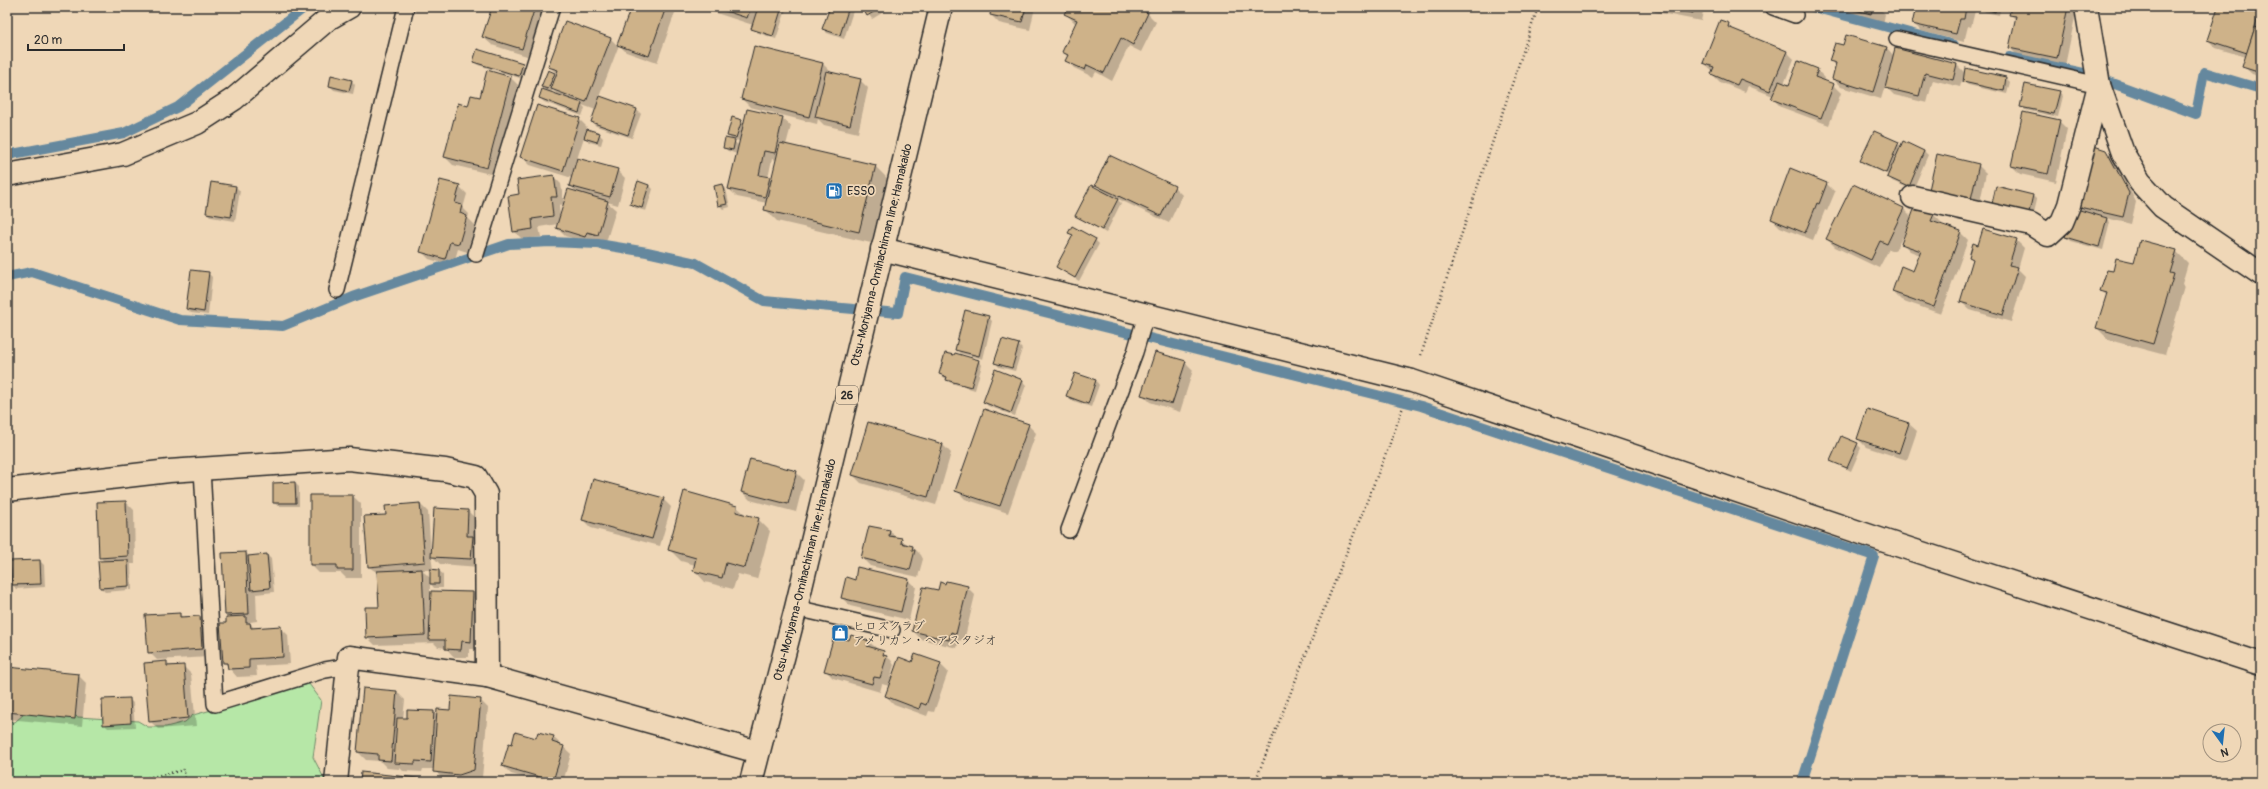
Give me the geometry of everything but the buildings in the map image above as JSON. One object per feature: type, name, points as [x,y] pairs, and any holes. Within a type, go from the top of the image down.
[{"type":"street","points":[[7,175],[123,154],[197,123],[234,99],[328,20],[349,7]]},
{"type":"street","name":"Otsu-Moriyama-Omihachiman line;Hamakaido","points":[[751,782],[796,608],[941,7]]},
{"type":"street","points":[[2086,7],[2099,86],[2123,153],[2140,182],[2163,207],[2261,274]]},
{"type":"street","points":[[1913,197],[2032,224],[2048,235],[2062,222],[2069,205],[2099,86]]},
{"type":"street","points":[[882,249],[1412,381],[1885,541],[2261,664]]},
{"type":"street","points":[[7,490],[202,469],[349,459],[445,470],[476,477],[486,494],[487,676]]},
{"type":"street","points":[[336,782],[349,657],[487,676],[758,752]]},
{"type":"lane","points":[[338,290],[406,7]]},
{"type":"lane","points":[[476,254],[552,7]]},
{"type":"lane","points":[[1773,7],[1795,15]]},
{"type":"lane","points":[[1897,39],[2099,86]]},
{"type":"lane","points":[[1070,530],[1135,352],[1146,315]]},
{"type":"lane","points":[[202,469],[215,704],[325,670],[349,666]]},
{"type":"lane","points":[[796,608],[892,630]]},
{"type":"path","points":[[1255,782],[1389,446],[1538,7]]},
{"type":"path","points":[[128,782],[184,770],[185,782]]},
{"type":"green space","points":[[309,684],[321,700],[313,757],[326,782],[7,782],[7,721],[15,722],[25,713],[62,711],[78,717],[138,721],[148,727],[166,727],[185,722],[193,715]]},
{"type":"waterway","points":[[7,155],[124,133],[178,107],[305,7]]},
{"type":"waterway","points":[[1813,7],[1954,45]]},
{"type":"waterway","points":[[2009,57],[2088,74],[2196,114],[2204,72],[2261,89]]},
{"type":"waterway","points":[[7,277],[32,272],[180,320],[283,326],[353,297],[509,244],[551,242],[598,244],[647,252],[696,263],[764,301],[898,313],[905,277],[1421,406],[1874,556],[1802,782]]},
{"type":"place","name":"ESSO","points":[[834,191]]},
{"type":"place","name":"ヒロズクラブ アメリカン・ヘアスタジオ","points":[[840,633]]}]
